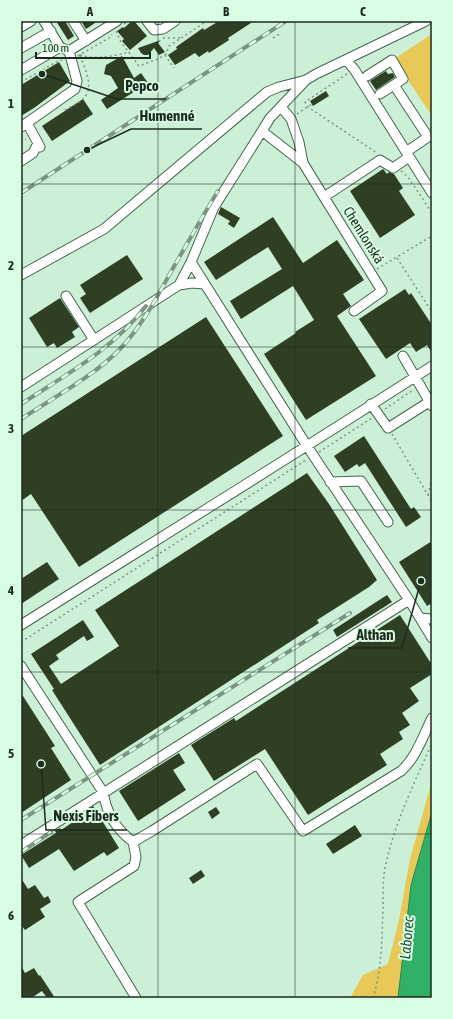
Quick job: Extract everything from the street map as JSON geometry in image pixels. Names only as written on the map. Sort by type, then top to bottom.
[{"type":"street","points":[[21,27],[31,21]]},
{"type":"street","points":[[21,161],[32,153],[39,145],[24,125],[75,89],[76,81],[73,55],[60,46],[44,21]]},
{"type":"street","points":[[73,21],[86,41]]},
{"type":"street","points":[[147,21],[154,30],[163,29],[175,21]]},
{"type":"street","points":[[21,387],[179,284],[191,262],[214,207],[270,118],[306,80],[426,21]]},
{"type":"street","points":[[73,55],[86,41],[110,23]]},
{"type":"street","points":[[21,48],[51,31]]},
{"type":"street","points":[[21,70],[60,46]]},
{"type":"street","points":[[346,60],[354,69],[432,193]]},
{"type":"street","points":[[367,76],[392,60],[403,79],[380,94]]},
{"type":"street","points":[[21,275],[104,229],[267,92],[279,87],[306,80]]},
{"type":"street","points":[[324,197],[380,160],[393,168],[408,155],[430,140],[394,85]]},
{"type":"street","points":[[281,107],[291,119],[299,142],[303,163]]},
{"type":"street","points":[[262,131],[303,163]]},
{"type":"street","name":"Chemlonská","points":[[303,163],[382,291],[354,311]]},
{"type":"street","points":[[191,262],[313,456],[409,600],[432,638]]},
{"type":"street","points":[[179,284],[204,284]]},
{"type":"street","points":[[66,296],[94,340]]},
{"type":"street","points":[[371,404],[388,428],[431,404],[419,386],[403,356]]},
{"type":"street","points":[[21,625],[432,366]]},
{"type":"street","points":[[330,482],[361,481],[388,522]]},
{"type":"street","points":[[21,845],[409,600]]},
{"type":"street","points":[[420,618],[432,619]]},
{"type":"street","points":[[21,666],[103,792],[105,804],[113,821],[121,832],[133,842],[136,857],[134,866],[78,902],[136,998]]},
{"type":"street","points":[[133,842],[258,764],[303,831],[401,771],[408,765],[432,718]]},
{"type":"path","points":[[110,23],[121,42],[139,66],[165,55],[169,46],[207,21]]},
{"type":"path","points":[[273,38],[281,32]]},
{"type":"path","points":[[21,82],[58,61],[109,38]]},
{"type":"path","points":[[73,55],[89,58],[100,58],[130,52]]},
{"type":"path","points":[[165,55],[174,68]]},
{"type":"path","points":[[308,107],[305,102],[350,72]]},
{"type":"path","points":[[291,119],[312,104]]},
{"type":"path","points":[[371,273],[432,236]]},
{"type":"path","points":[[397,258],[432,312]]},
{"type":"path","points":[[21,642],[313,456],[419,386]]},
{"type":"path","points":[[388,428],[432,502]]},
{"type":"path","points":[[428,495],[432,478]]},
{"type":"path","points":[[372,998],[378,979],[382,940],[384,876],[391,846],[406,799],[432,744]]},
{"type":"shaded area","points":[[432,34],[432,116],[394,59]]},
{"type":"shaded area","points":[[432,781],[432,998],[350,998],[363,975],[388,964],[399,920],[410,859]]},
{"type":"water","name":"Laborec","points":[[432,812],[432,998],[398,998],[411,885]]},
{"type":"building","points":[[56,21],[65,21],[74,36],[68,40]]},
{"type":"building","points":[[81,21],[98,21],[86,29]]},
{"type":"building","points":[[134,21],[147,36],[130,50],[122,41],[124,39],[117,31],[123,27],[124,28]]},
{"type":"building","points":[[219,21],[254,21],[228,38],[229,40],[209,53],[208,51],[199,57],[195,53],[175,65],[168,55],[177,49],[176,47],[203,28],[204,30]]},
{"type":"building","points":[[161,40],[158,43],[165,52],[159,55],[154,48],[148,55],[144,55],[138,48]]},
{"type":"building","points":[[122,56],[134,78],[141,73],[148,83],[107,109],[101,100],[118,88],[111,76],[104,74],[106,65]]},
{"type":"building","points":[[59,62],[70,81],[21,116],[21,85]]},
{"type":"building","points":[[386,71],[388,74],[393,73],[395,77],[376,90],[370,81]]},
{"type":"building","points":[[326,91],[329,96],[313,106],[310,101]]},
{"type":"building","points":[[83,99],[93,114],[52,141],[42,126]]},
{"type":"building","points":[[383,169],[387,174],[389,172],[394,174],[403,188],[399,191],[415,215],[380,238],[350,191]]},
{"type":"building","points":[[221,207],[240,218],[234,228],[228,224],[230,221],[218,214]]},
{"type":"building","points":[[273,217],[303,263],[337,240],[364,280],[343,294],[351,306],[337,316],[376,376],[306,420],[264,354],[314,320],[293,286],[241,319],[230,301],[282,269],[268,247],[216,280],[204,262]]},
{"type":"building","points":[[127,255],[143,279],[90,313],[80,298],[86,294],[80,285]]},
{"type":"building","points":[[405,289],[409,295],[411,293],[432,325],[432,353],[427,345],[416,352],[410,343],[386,359],[359,319]]},
{"type":"building","points":[[60,298],[79,327],[72,332],[75,337],[57,348],[54,343],[47,347],[29,318]]},
{"type":"building","points":[[206,317],[283,436],[79,567],[31,494],[21,501],[21,436]]},
{"type":"building","points":[[364,436],[411,509],[414,507],[421,517],[406,527],[365,463],[359,467],[357,464],[345,472],[334,456]]},
{"type":"building","points":[[307,473],[329,504],[377,580],[369,587],[317,620],[319,623],[100,765],[31,654],[83,620],[94,637],[87,641],[84,636],[56,655],[59,659],[49,666],[61,684],[119,646],[95,610]]},
{"type":"building","points":[[432,541],[432,603],[427,606],[399,562]]},
{"type":"building","points":[[47,562],[59,579],[21,604],[21,579]]},
{"type":"building","points":[[387,595],[392,602],[337,637],[333,630]]},
{"type":"building","points":[[400,615],[432,665],[432,674],[410,688],[419,701],[402,713],[410,725],[399,732],[403,739],[380,754],[387,765],[308,815],[265,749],[214,781],[191,745],[234,718],[236,721]]},
{"type":"building","points":[[21,693],[55,746],[51,748],[71,780],[21,813]]},
{"type":"building","points":[[179,753],[185,763],[173,770],[186,790],[138,821],[119,791]]},
{"type":"building","points":[[93,806],[119,848],[107,856],[104,852],[74,871],[59,849],[29,868],[21,855],[56,833],[55,831],[60,828],[61,830],[76,820],[75,818]]},
{"type":"building","points":[[216,807],[220,813],[212,819],[208,812]]},
{"type":"building","points":[[355,825],[362,836],[333,854],[326,844]]},
{"type":"building","points":[[201,870],[205,876],[193,884],[189,878]]},
{"type":"building","points":[[21,878],[28,889],[35,885],[44,898],[48,896],[51,902],[40,909],[45,917],[25,930],[21,925]]},
{"type":"building","points":[[21,966],[25,973],[34,968],[55,998],[47,998],[42,991],[31,998],[21,998]]},
{"type":"railway","points":[[21,193],[286,21]]},
{"type":"railway","points":[[21,419],[73,386],[98,368],[110,359],[128,340],[149,311],[218,191]]},
{"type":"railway","points":[[21,404],[104,348],[119,336],[146,306]]},
{"type":"railway","points":[[21,820],[350,613]]},
{"type":"railway","points":[[21,852],[51,832]]},
{"type":"place","name":"Pepco","points":[[42,74]]},
{"type":"place","name":"Humenné","points":[[87,150]]},
{"type":"place","name":"Althan","points":[[421,581]]},
{"type":"place","name":"Nexis Fibers","points":[[41,764]]}]
